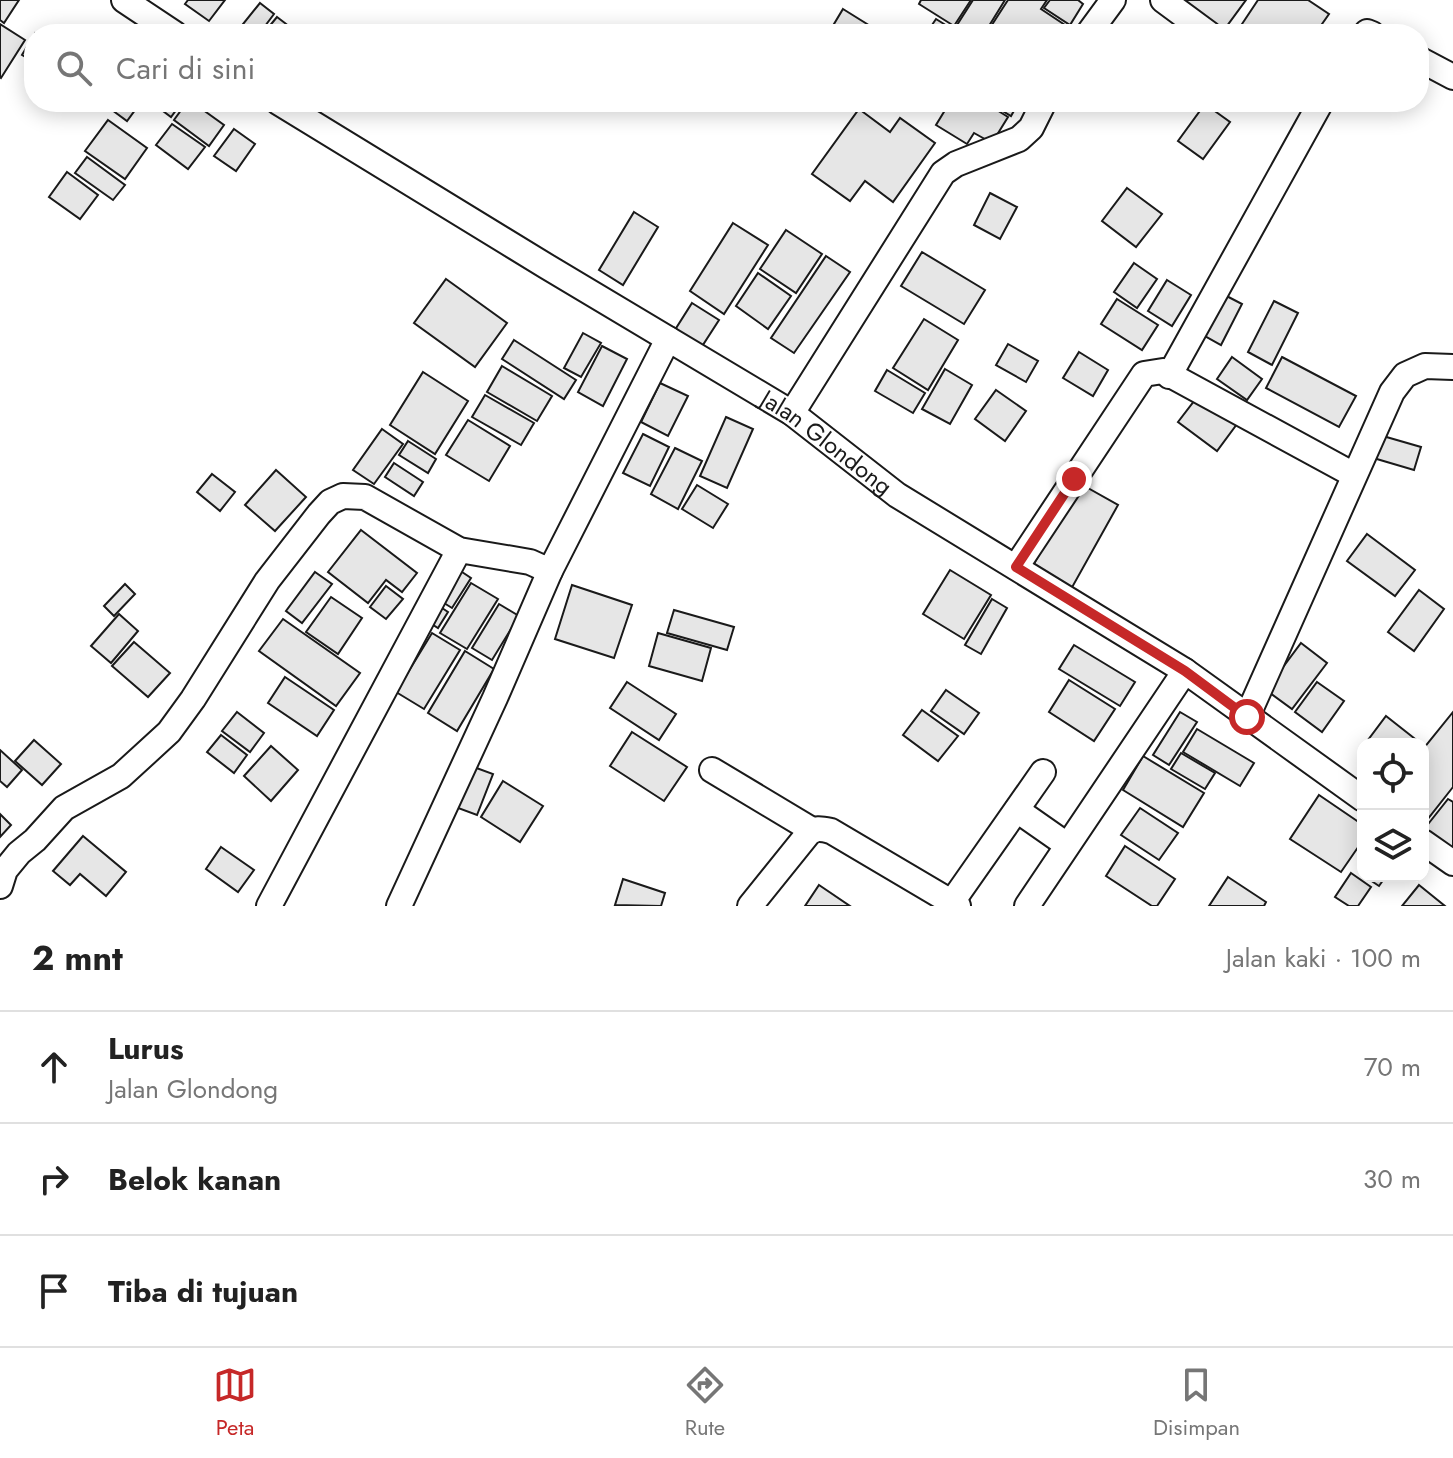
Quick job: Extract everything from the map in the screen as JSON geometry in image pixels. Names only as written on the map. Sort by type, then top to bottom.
[{"type":"street","points":[[1095,24],[1113,0]]},
{"type":"street","points":[[1163,0],[1195,24]]},
{"type":"street","points":[[132,2],[162,24]]},
{"type":"street","points":[[1429,64],[1453,77]]},
{"type":"street","name":"Jalan Glondong","points":[[294,112],[792,413],[897,495],[1185,671],[1357,795]]},
{"type":"street","points":[[792,413],[943,173],[956,164],[1019,139],[1031,128],[1039,112]]},
{"type":"street","points":[[1169,376],[1315,112]]},
{"type":"street","points":[[399,906],[550,571],[668,339]]},
{"type":"street","points":[[1247,717],[1392,392],[1405,375],[1425,366],[1453,367]]},
{"type":"street","points":[[1016,567],[1144,374],[1163,371],[1354,475]]},
{"type":"street","points":[[0,886],[5,870],[64,808],[121,776],[169,732],[267,581],[330,502],[343,496],[365,497],[459,550],[530,562],[550,571]]},
{"type":"street","points":[[269,906],[459,550]]},
{"type":"street","points":[[1027,906],[1185,671]]},
{"type":"street","points":[[712,770],[812,830]]},
{"type":"street","points":[[750,906],[812,830],[819,828],[831,831],[955,904],[1043,772]]},
{"type":"street","points":[[1017,810],[1067,845]]},
{"type":"street","points":[[1429,846],[1453,863]]},
{"type":"building","points":[[0,0],[19,0],[4,23],[0,20]]},
{"type":"building","points":[[188,0],[225,0],[209,21],[185,4]]},
{"type":"building","points":[[921,0],[971,0],[955,24],[919,4]]},
{"type":"building","points":[[973,0],[1005,0],[990,24],[958,24]]},
{"type":"building","points":[[1008,0],[1047,0],[1041,9],[1064,24],[992,24]]},
{"type":"building","points":[[1050,0],[1078,0],[1083,4],[1071,24],[1044,8]]},
{"type":"building","points":[[1175,0],[1246,0],[1228,24],[1207,24]]},
{"type":"building","points":[[1258,0],[1308,0],[1329,14],[1322,24],[1242,24]]},
{"type":"building","points":[[260,3],[274,14],[266,24],[243,24]]},
{"type":"building","points":[[843,9],[867,24],[834,24]]},
{"type":"building","points":[[277,17],[286,24],[271,24]]},
{"type":"building","points":[[0,24],[24,42],[0,77]]},
{"type":"building","points":[[115,112],[134,112],[127,121]]},
{"type":"building","points":[[180,112],[206,112],[224,125],[209,146],[174,120]]},
{"type":"building","points":[[857,112],[863,112],[890,132],[900,118],[935,143],[893,202],[865,181],[850,201],[812,174]]},
{"type":"building","points":[[944,112],[1000,112],[1008,117],[992,143],[974,133],[967,144],[936,125]]},
{"type":"building","points":[[1199,112],[1216,112],[1230,122],[1203,159],[1178,141]]},
{"type":"building","points":[[108,120],[147,148],[125,179],[85,151]]},
{"type":"building","points":[[172,124],[205,147],[188,169],[156,145]]},
{"type":"building","points":[[234,129],[255,144],[236,171],[214,156]]},
{"type":"building","points":[[87,157],[125,185],[113,200],[75,173]]},
{"type":"building","points":[[67,172],[98,195],[80,219],[49,197]]},
{"type":"building","points":[[1127,188],[1162,214],[1136,247],[1102,221]]},
{"type":"building","points":[[990,193],[1017,207],[1000,239],[974,225]]},
{"type":"building","points":[[634,212],[658,227],[623,285],[599,270]]},
{"type":"building","points":[[733,223],[768,245],[724,314],[690,291]]},
{"type":"building","points":[[786,230],[822,254],[796,293],[760,269]]},
{"type":"building","points":[[922,252],[985,290],[964,324],[901,286]]},
{"type":"building","points":[[826,256],[850,272],[794,353],[771,338]]},
{"type":"building","points":[[1134,263],[1157,279],[1137,308],[1114,292]]},
{"type":"building","points":[[758,273],[791,296],[768,329],[736,306]]},
{"type":"building","points":[[446,279],[507,323],[475,367],[414,323]]},
{"type":"building","points":[[1167,280],[1191,295],[1172,326],[1148,311]]},
{"type":"building","points":[[1217,291],[1242,304],[1221,345],[1196,331]]},
{"type":"building","points":[[1117,299],[1158,325],[1142,350],[1101,324]]},
{"type":"building","points":[[1274,301],[1298,313],[1272,365],[1248,352]]},
{"type":"building","points":[[692,303],[719,320],[699,351],[673,333]]},
{"type":"building","points":[[924,319],[958,340],[928,390],[893,368]]},
{"type":"building","points":[[583,333],[601,343],[581,377],[564,368]]},
{"type":"building","points":[[514,340],[576,380],[564,399],[502,359]]},
{"type":"building","points":[[1008,344],[1038,361],[1026,382],[996,365]]},
{"type":"building","points":[[602,346],[627,359],[603,406],[578,392]]},
{"type":"building","points":[[1079,352],[1108,370],[1093,396],[1063,378]]},
{"type":"building","points":[[1232,357],[1262,379],[1247,400],[1217,379]]},
{"type":"building","points":[[1282,357],[1356,396],[1339,427],[1266,388]]},
{"type":"building","points":[[502,366],[552,396],[537,421],[487,392]]},
{"type":"building","points":[[945,369],[972,385],[950,424],[922,409]]},
{"type":"building","points":[[887,370],[925,393],[913,413],[875,391]]},
{"type":"building","points":[[423,372],[468,401],[435,454],[390,425]]},
{"type":"building","points":[[660,383],[688,396],[668,436],[641,422]]},
{"type":"building","points":[[996,390],[1026,411],[1005,441],[975,419]]},
{"type":"building","points":[[485,395],[534,423],[521,445],[472,417]]},
{"type":"building","points":[[1198,396],[1237,424],[1217,451],[1178,422]]},
{"type":"building","points":[[726,417],[753,429],[727,488],[700,476]]},
{"type":"building","points":[[468,420],[510,446],[489,481],[446,455]]},
{"type":"building","points":[[382,429],[403,444],[374,484],[353,470]]},
{"type":"building","points":[[643,434],[669,447],[650,486],[623,473]]},
{"type":"building","points":[[1376,434],[1421,447],[1414,470],[1370,457]]},
{"type":"building","points":[[408,441],[436,459],[428,473],[399,455]]},
{"type":"building","points":[[675,448],[702,461],[678,509],[651,494]]},
{"type":"building","points":[[394,463],[423,482],[414,496],[385,477]]},
{"type":"building","points":[[276,470],[306,497],[275,531],[245,505]]},
{"type":"building","points":[[212,474],[235,492],[220,511],[197,492]]},
{"type":"building","points":[[1079,483],[1118,505],[1070,591],[1031,569]]},
{"type":"building","points":[[697,485],[728,504],[713,528],[682,509]]},
{"type":"building","points":[[361,530],[417,573],[402,592],[386,580],[368,603],[328,572]]},
{"type":"building","points":[[1367,534],[1415,570],[1395,596],[1347,561]]},
{"type":"building","points":[[456,568],[471,578],[452,608],[436,598]]},
{"type":"building","points":[[950,570],[991,595],[964,639],[923,614]]},
{"type":"building","points":[[315,572],[332,584],[302,623],[286,611]]},
{"type":"building","points":[[471,583],[498,599],[467,649],[440,633]]},
{"type":"building","points":[[125,584],[135,594],[114,616],[104,606]]},
{"type":"building","points":[[572,585],[632,605],[614,658],[555,639]]},
{"type":"building","points":[[386,586],[403,599],[386,619],[370,607]]},
{"type":"building","points":[[1419,590],[1444,609],[1414,651],[1388,632]]},
{"type":"building","points":[[331,597],[362,618],[338,654],[306,632]]},
{"type":"building","points":[[992,599],[1007,608],[981,654],[965,645]]},
{"type":"building","points":[[436,604],[448,612],[438,628],[427,621]]},
{"type":"building","points":[[499,604],[519,616],[492,660],[472,648]]},
{"type":"building","points":[[674,610],[734,627],[727,650],[667,633]]},
{"type":"building","points":[[119,614],[138,631],[111,663],[91,646]]},
{"type":"building","points":[[283,619],[360,673],[336,706],[259,651]]},
{"type":"building","points":[[432,633],[460,650],[424,709],[396,692]]},
{"type":"building","points":[[658,633],[711,648],[702,681],[649,666]]},
{"type":"building","points":[[134,642],[170,673],[148,697],[112,666]]},
{"type":"building","points":[[1301,643],[1327,663],[1292,709],[1266,690]]},
{"type":"building","points":[[1074,645],[1135,682],[1120,706],[1059,669]]},
{"type":"building","points":[[465,651],[494,669],[457,731],[428,713]]},
{"type":"building","points":[[285,677],[334,710],[317,736],[268,703]]},
{"type":"building","points":[[1069,680],[1115,709],[1094,741],[1049,712]]},
{"type":"building","points":[[627,682],[676,714],[659,740],[610,708]]},
{"type":"building","points":[[1317,682],[1344,701],[1322,732],[1295,712]]},
{"type":"building","points":[[946,690],[979,713],[964,734],[931,711]]},
{"type":"building","points":[[922,710],[958,736],[938,761],[903,735]]},
{"type":"building","points":[[237,712],[264,733],[250,752],[222,731]]},
{"type":"building","points":[[1180,712],[1197,722],[1169,765],[1153,755]]},
{"type":"building","points":[[1453,712],[1453,787],[1429,817],[1429,810],[1429,742]]},
{"type":"building","points":[[1386,716],[1414,738],[1370,738]]},
{"type":"building","points":[[1197,729],[1254,763],[1240,786],[1183,752]]},
{"type":"building","points":[[632,732],[687,767],[664,801],[610,766]]},
{"type":"building","points":[[221,735],[247,755],[234,773],[207,752]]},
{"type":"building","points":[[34,740],[61,764],[42,785],[15,761]]},
{"type":"building","points":[[271,746],[298,770],[271,801],[244,776]]},
{"type":"building","points":[[0,750],[22,770],[7,787],[0,781]]},
{"type":"building","points":[[1181,753],[1215,773],[1205,789],[1171,769]]},
{"type":"building","points":[[1143,756],[1204,793],[1183,827],[1123,790]]},
{"type":"building","points":[[471,766],[493,774],[477,815],[450,805]]},
{"type":"building","points":[[503,781],[543,806],[520,842],[481,817]]},
{"type":"building","points":[[1319,795],[1357,821],[1357,849],[1341,872],[1290,839]]},
{"type":"building","points":[[1448,799],[1453,802],[1453,850],[1429,831],[1429,823]]},
{"type":"building","points":[[1140,808],[1178,833],[1159,860],[1121,835]]},
{"type":"building","points":[[0,814],[11,825],[0,837]]},
{"type":"building","points":[[83,836],[126,872],[106,896],[80,874],[70,885],[53,871]]},
{"type":"building","points":[[1125,846],[1175,879],[1157,906],[1152,906],[1106,876]]},
{"type":"building","points":[[221,847],[254,870],[238,892],[206,869]]},
{"type":"building","points":[[1351,873],[1357,877],[1357,882],[1371,887],[1358,906],[1349,906],[1335,897]]},
{"type":"building","points":[[1228,877],[1266,902],[1264,906],[1209,906]]},
{"type":"building","points":[[623,879],[665,893],[661,906],[615,905]]},
{"type":"building","points":[[819,885],[850,906],[805,906]]},
{"type":"building","points":[[1419,885],[1445,906],[1402,906]]},
{"type":"route","points":[[1074,479],[1016,567],[1185,671],[1247,717]]}]
